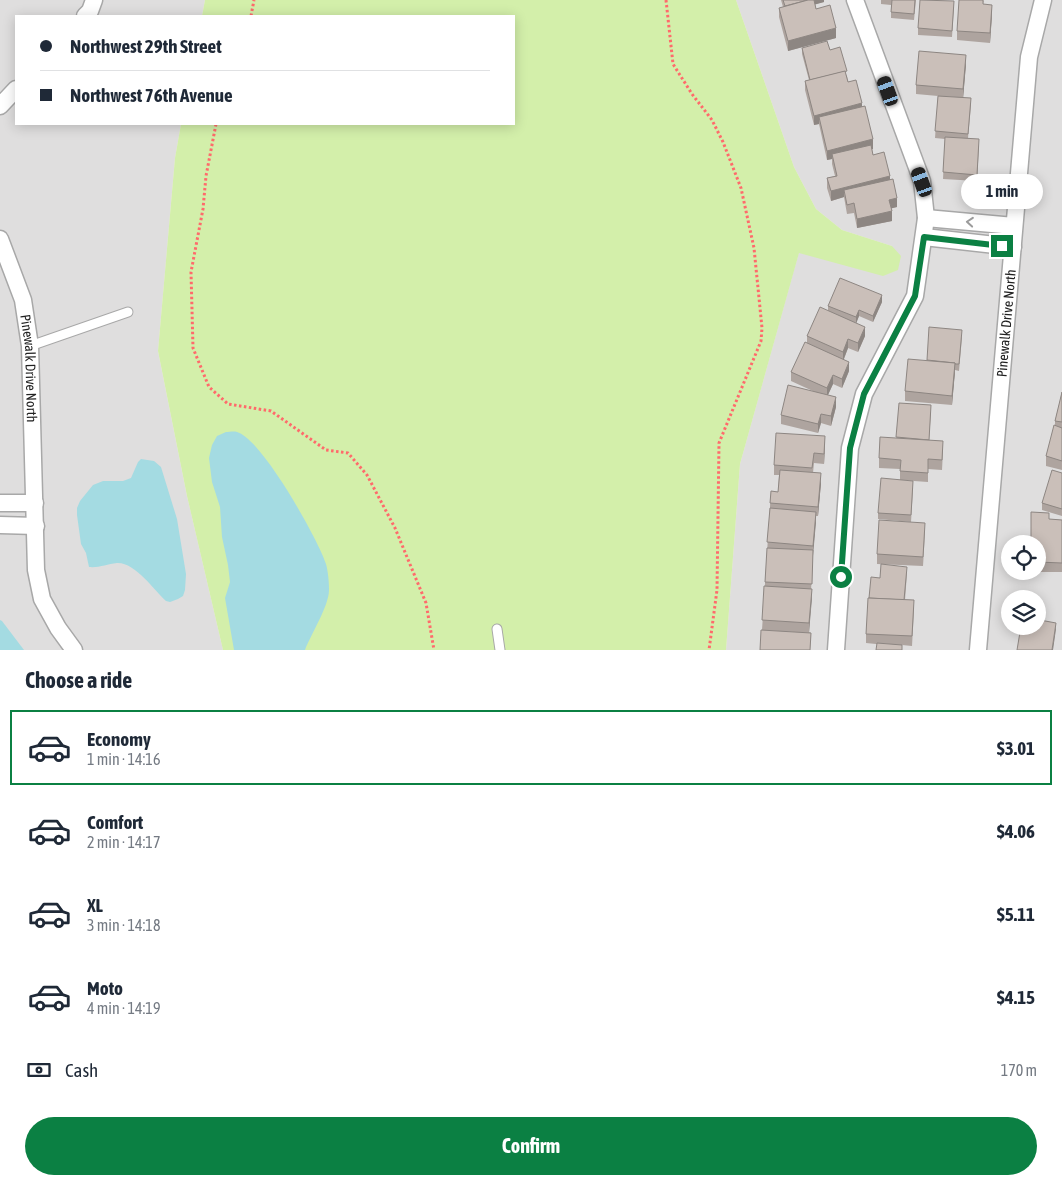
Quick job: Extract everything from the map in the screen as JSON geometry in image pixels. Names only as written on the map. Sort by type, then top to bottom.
[{"type":"street","points":[[86,15],[90,11],[94,0]]},
{"type":"street","points":[[836,650],[850,448],[864,394],[915,296],[926,218],[922,182],[855,0]]},
{"type":"street","name":"Pinewalk Drive North","points":[[978,650],[1029,57],[1043,0]]},
{"type":"street","points":[[0,106],[15,90]]},
{"type":"street","points":[[926,218],[1014,226]]},
{"type":"street","points":[[924,237],[1013,247]]},
{"type":"street","name":"Pinewalk Drive North","points":[[0,238],[23,300],[30,346],[36,570],[42,599],[58,628],[74,650]]},
{"type":"street","points":[[0,503],[35,503]]},
{"type":"street","points":[[0,526],[36,526]]},
{"type":"lane","points":[[30,346],[128,312]]},
{"type":"lane","points":[[497,629],[500,650]]},
{"type":"path","points":[[251,15],[254,0]]},
{"type":"path","points":[[666,0],[673,64],[692,94],[712,120],[741,188],[754,248],[762,328],[761,341],[719,443],[717,590],[708,650]]},
{"type":"path","points":[[216,125],[191,272],[193,348],[209,387],[228,404],[271,411],[326,450],[348,453],[367,475],[395,528],[426,603],[434,650]]},
{"type":"shaded area","points":[[0,0],[205,0],[202,15],[15,15],[15,125],[181,125],[175,158],[158,351],[187,496],[223,650],[0,650]]},
{"type":"shaded area","points":[[736,0],[1062,0],[1062,650],[726,650],[740,464],[799,252],[836,262],[892,246],[842,230],[816,209],[794,167]]},
{"type":"green space","points":[[205,0],[736,0],[794,167],[816,209],[842,230],[892,246],[901,256],[898,270],[883,276],[799,253],[740,464],[726,650],[223,650],[187,496],[158,351],[175,158],[181,125],[515,125],[515,15],[202,15]]},
{"type":"water","points":[[226,432],[237,432],[247,438],[274,470],[301,513],[326,564],[329,580],[328,597],[305,650],[234,650],[225,598],[230,582],[228,565],[222,537],[220,507],[212,482],[209,458],[212,445],[217,436]]},
{"type":"water","points":[[141,459],[154,461],[161,467],[177,519],[186,574],[185,590],[183,596],[170,602],[166,601],[131,567],[117,563],[89,567],[86,553],[81,544],[77,515],[80,501],[93,485],[103,481],[123,481],[131,478]]},
{"type":"water","points":[[0,620],[2,621],[24,650],[0,650]]},
{"type":"building","points":[[783,0],[808,0],[785,6]]},
{"type":"building","points":[[814,0],[816,9],[830,5],[836,28],[788,41],[779,8]]},
{"type":"building","points":[[892,0],[915,0],[914,14],[891,12]]},
{"type":"building","points":[[920,0],[954,1],[952,31],[918,28]]},
{"type":"building","points":[[959,0],[983,0],[983,4],[992,5],[990,33],[957,31]]},
{"type":"building","points":[[827,41],[830,50],[840,47],[847,71],[810,80],[802,48]]},
{"type":"building","points":[[919,51],[966,55],[963,89],[916,85]]},
{"type":"building","points":[[845,71],[848,82],[856,80],[862,103],[814,116],[805,81]]},
{"type":"building","points":[[938,96],[971,98],[968,134],[935,131]]},
{"type":"building","points":[[865,106],[873,139],[827,151],[819,117]]},
{"type":"building","points":[[945,137],[979,139],[977,175],[943,172]]},
{"type":"building","points":[[871,145],[873,155],[884,152],[890,176],[831,191],[827,178],[837,176],[832,154]]},
{"type":"building","points":[[893,179],[897,198],[889,200],[892,211],[857,219],[854,203],[847,205],[844,190]]},
{"type":"building","points":[[840,278],[882,295],[873,316],[859,310],[856,317],[828,306]]},
{"type":"building","points":[[820,307],[865,327],[858,343],[848,339],[843,352],[807,336]]},
{"type":"building","points":[[929,327],[962,330],[959,364],[927,360]]},
{"type":"building","points":[[805,342],[849,362],[842,379],[833,375],[827,388],[791,372]]},
{"type":"building","points":[[908,359],[955,363],[952,396],[905,391]]},
{"type":"building","points":[[788,385],[836,397],[831,416],[821,414],[818,424],[781,415]]},
{"type":"building","points":[[1062,392],[1062,422],[1055,421]]},
{"type":"building","points":[[899,403],[931,405],[929,440],[896,437]]},
{"type":"building","points":[[1054,425],[1062,428],[1062,461],[1046,456]]},
{"type":"building","points":[[776,433],[825,436],[824,454],[814,453],[812,468],[774,465]]},
{"type":"building","points":[[880,437],[943,441],[942,460],[928,459],[928,473],[900,471],[901,460],[879,458]]},
{"type":"building","points":[[780,470],[821,473],[818,507],[770,503],[771,491],[778,492]]},
{"type":"building","points":[[1052,470],[1062,473],[1062,509],[1042,503]]},
{"type":"building","points":[[881,478],[913,481],[911,515],[878,513]]},
{"type":"building","points":[[770,508],[816,512],[813,546],[767,542]]},
{"type":"building","points":[[1031,512],[1049,513],[1049,519],[1062,520],[1062,563],[1046,562],[1046,535],[1031,535]]},
{"type":"building","points":[[879,520],[925,523],[923,557],[877,554]]},
{"type":"building","points":[[767,548],[813,550],[812,584],[765,582]]},
{"type":"building","points":[[881,564],[907,567],[904,600],[869,598],[871,577],[880,578]]},
{"type":"building","points":[[764,586],[812,589],[809,623],[762,620]]},
{"type":"building","points":[[868,598],[914,600],[912,636],[866,634]]},
{"type":"building","points":[[1046,621],[1056,623],[1052,650],[1017,650],[1020,635],[1046,635]]},
{"type":"building","points":[[761,630],[811,633],[810,650],[760,650]]},
{"type":"building","points":[[877,643],[902,645],[902,650],[876,650]]},
{"type":"route","points":[[841,577],[850,448],[864,394],[915,296],[924,237],[1002,246]]}]
